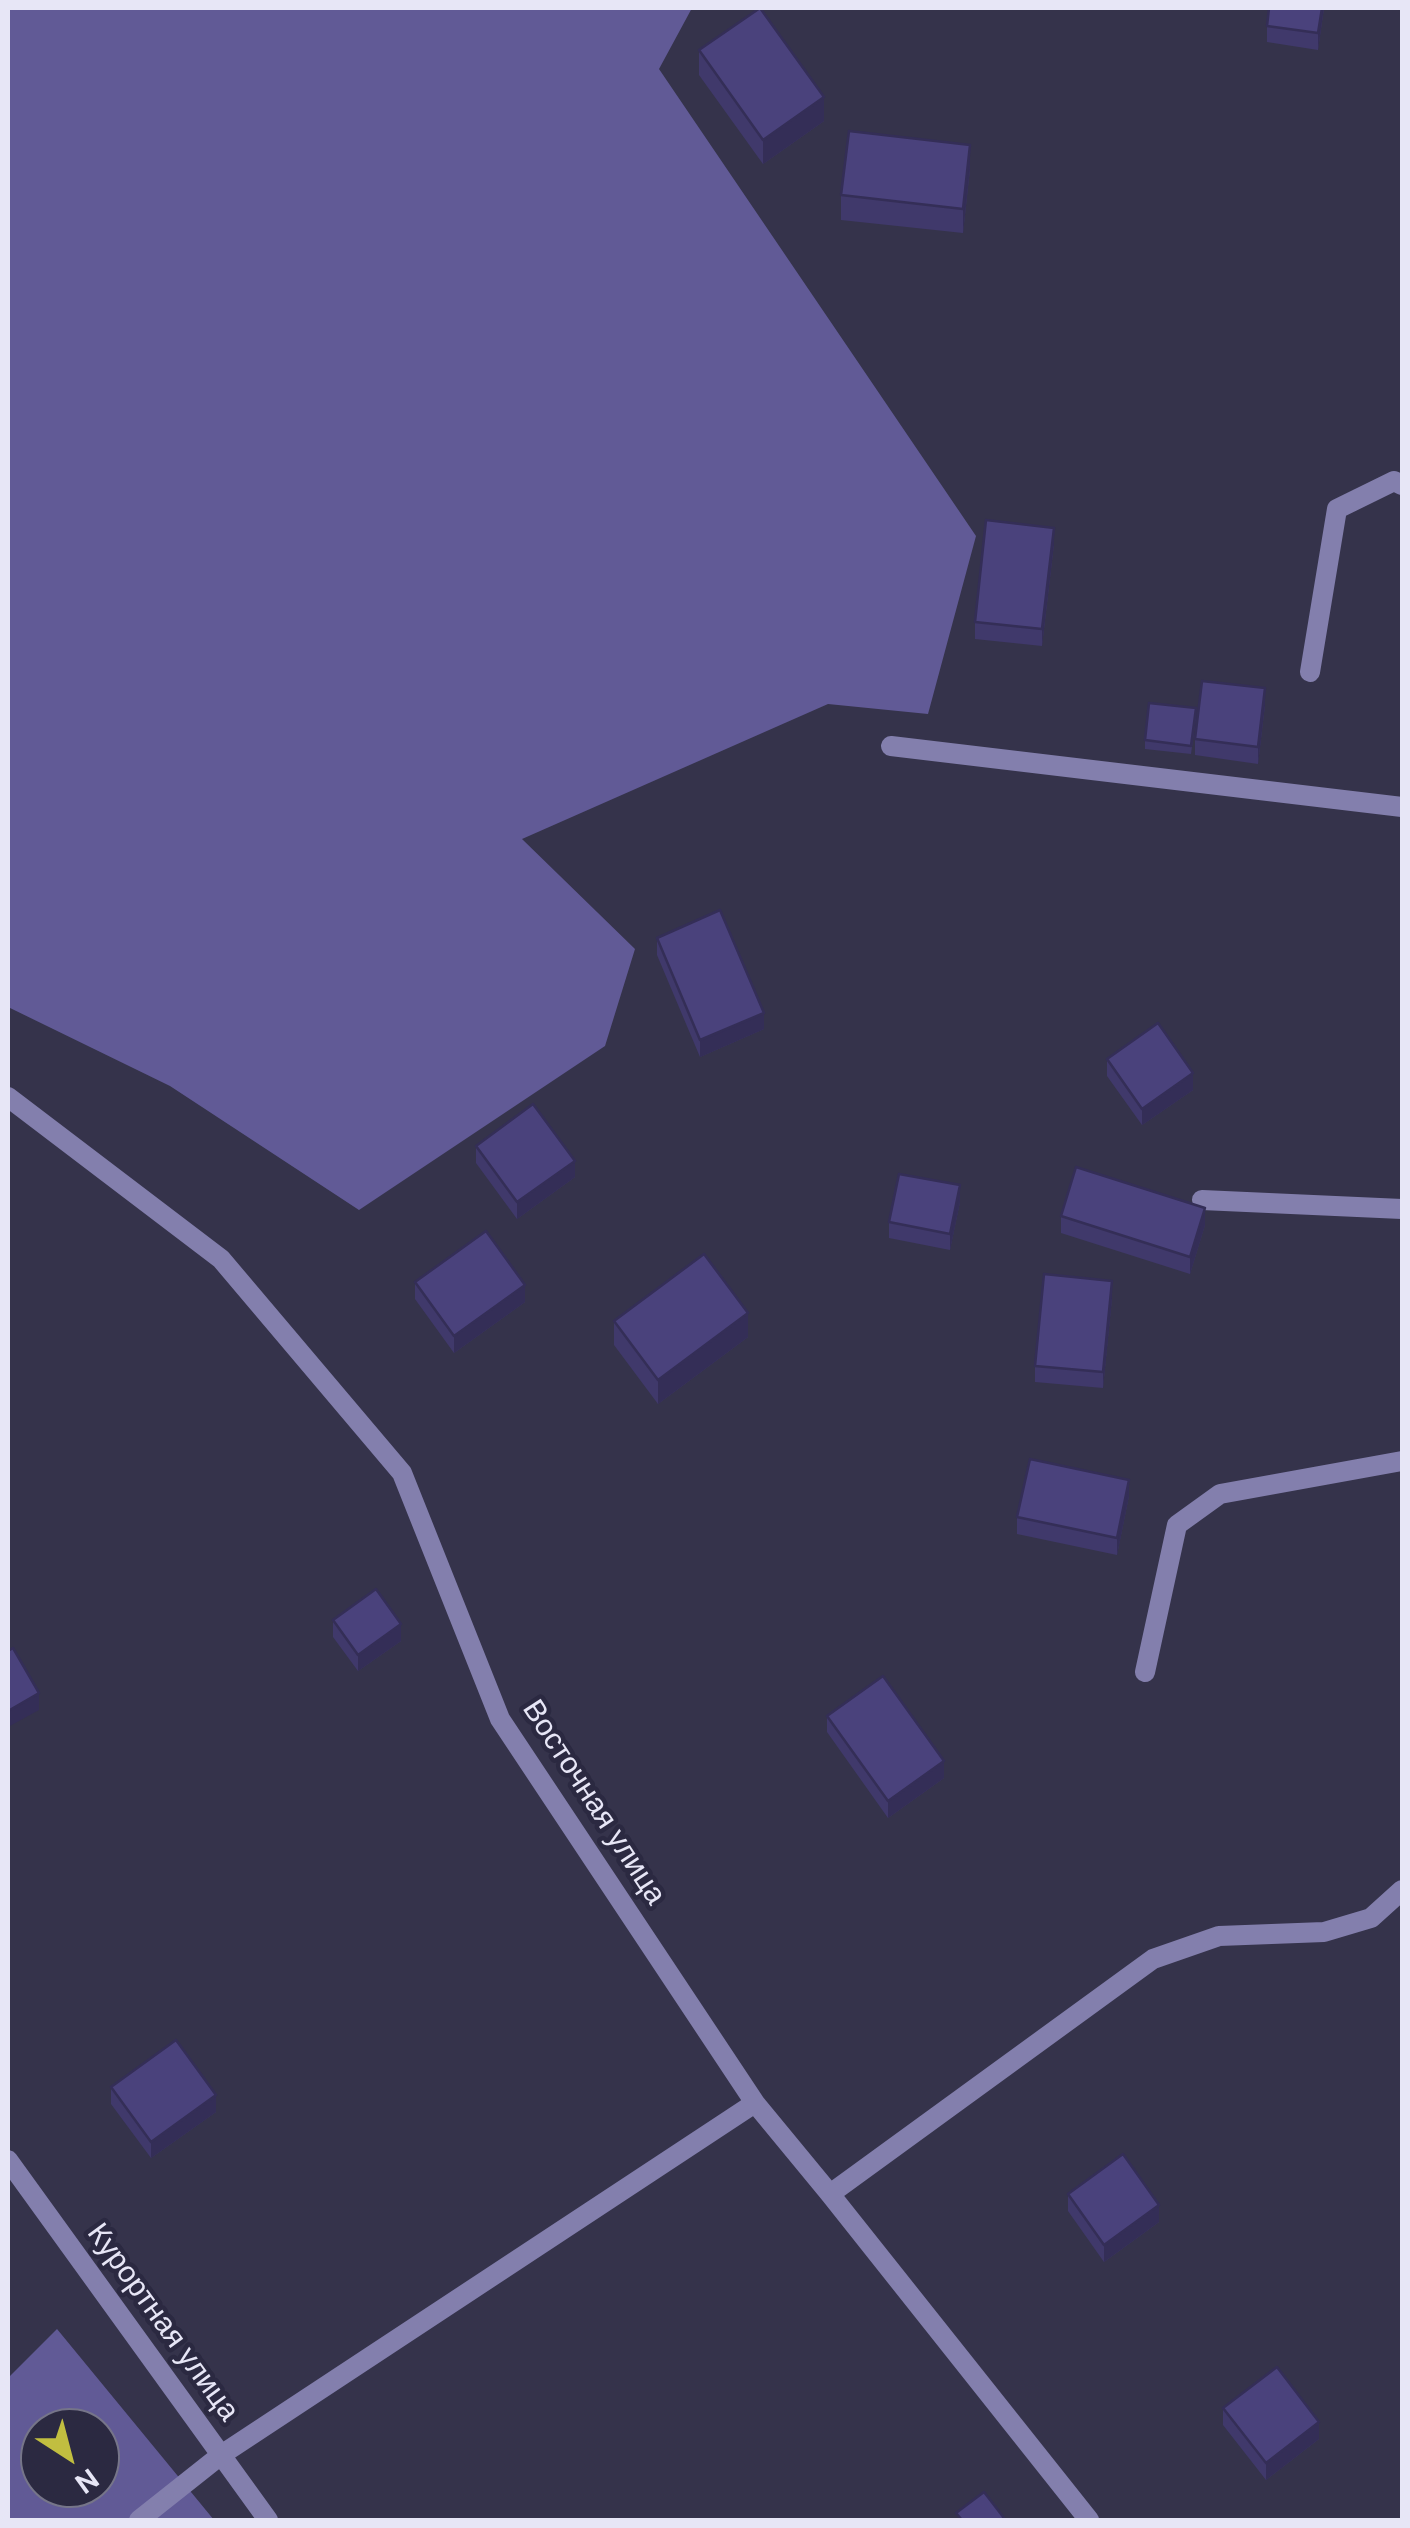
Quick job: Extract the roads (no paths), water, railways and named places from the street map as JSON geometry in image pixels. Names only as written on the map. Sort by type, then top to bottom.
[{"type":"street","points":[[1310,672],[1337,509],[1394,481],[1402,485]]},
{"type":"street","points":[[891,746],[1402,807]]},
{"type":"street","name":"Восточная улица","points":[[8,1097],[222,1259],[402,1473],[500,1719],[755,2104],[1089,2520]]},
{"type":"street","points":[[1202,1200],[1402,1209]]},
{"type":"street","points":[[1146,1672],[1177,1525],[1220,1494],[1402,1461]]},
{"type":"street","points":[[830,2194],[1153,1959],[1219,1936],[1324,1932],[1370,1918],[1402,1890]]},
{"type":"street","points":[[139,2520],[221,2455],[755,2104]]},
{"type":"street","name":"Курортная улица","points":[[8,2160],[268,2520]]}]
